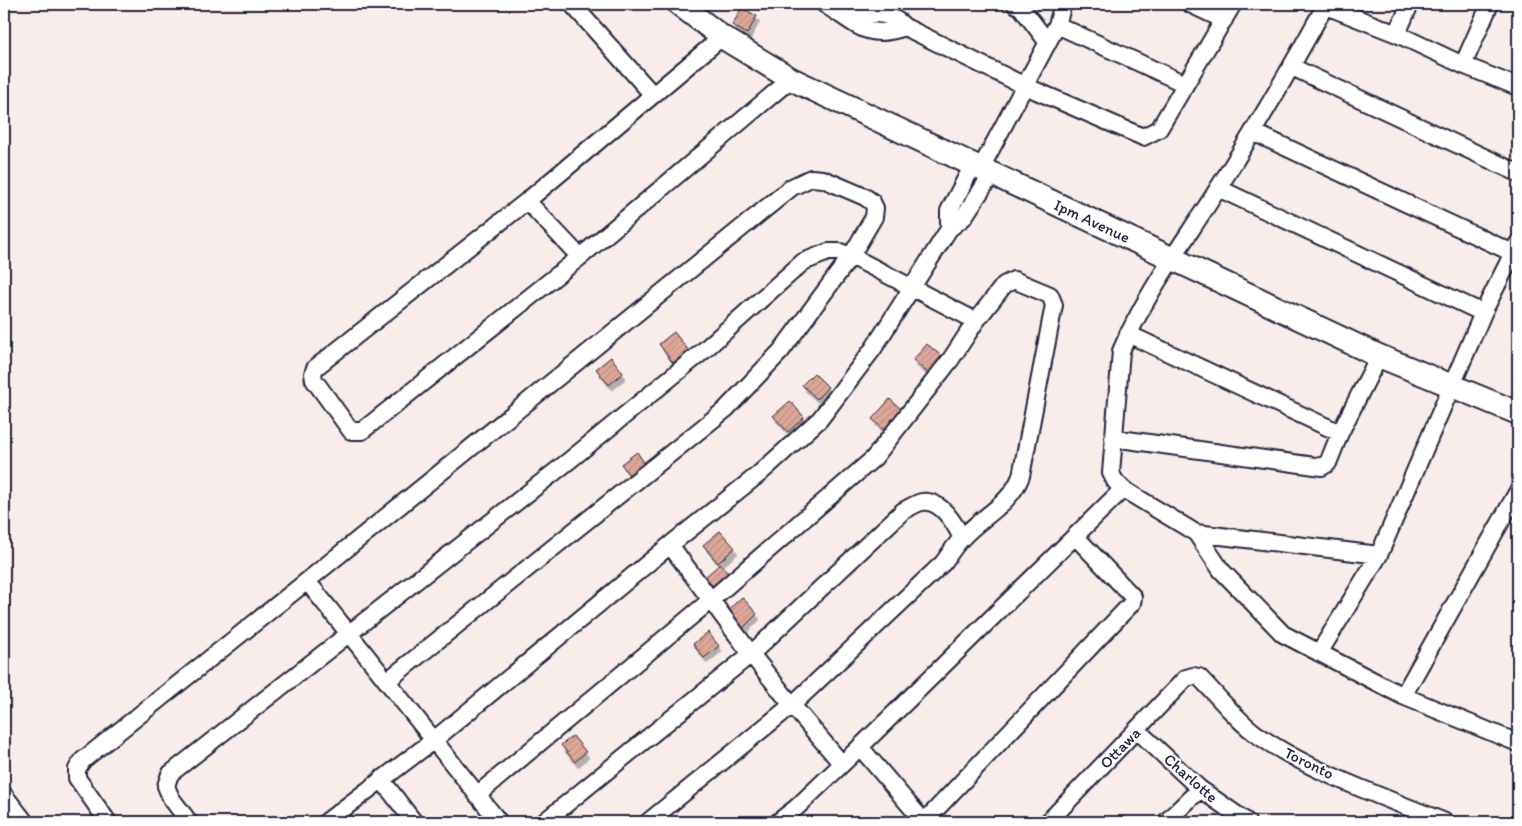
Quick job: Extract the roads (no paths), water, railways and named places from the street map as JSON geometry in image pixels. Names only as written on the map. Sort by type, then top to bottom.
[{"type":"street","points":[[572,4],[653,95]]},
{"type":"street","name":"Ipm Avenue","points":[[679,4],[722,37],[791,80],[1380,356],[1518,413]]},
{"type":"street","points":[[824,4],[869,32],[881,34],[906,28],[1025,86],[1144,137],[1159,129],[1233,4]]},
{"type":"street","points":[[1015,4],[1021,7],[1048,43]]},
{"type":"street","points":[[326,822],[434,740],[759,474],[820,419],[873,348],[949,229],[949,211],[982,169],[1057,26],[1063,4]]},
{"type":"street","points":[[1190,4],[1224,20]]},
{"type":"street","points":[[1397,34],[1410,4]]},
{"type":"street","points":[[1463,65],[1490,4]]},
{"type":"street","points":[[1379,554],[1196,533],[1123,489],[1114,481],[1111,472],[1121,351],[1128,334],[1172,258],[1218,188],[1292,67],[1323,5],[1397,34],[1463,65],[1518,87]]},
{"type":"street","points":[[1057,26],[1186,84]]},
{"type":"street","points":[[722,37],[527,201],[316,368],[313,374],[314,380],[351,431],[362,431],[580,257],[791,80]]},
{"type":"street","points":[[1292,67],[1518,173]]},
{"type":"street","points":[[1253,132],[1515,248],[1484,313],[1454,386],[1379,554],[1319,654]]},
{"type":"street","points":[[104,821],[77,778],[77,769],[83,760],[307,581],[792,187],[811,178],[823,178],[849,189],[872,202],[875,208],[874,217],[851,256],[782,351],[726,409],[387,681]]},
{"type":"street","points":[[1218,188],[1484,313]]},
{"type":"street","points":[[527,201],[580,257]]},
{"type":"street","points":[[189,822],[171,798],[166,786],[170,774],[600,436],[702,352],[803,262],[828,252],[840,252],[976,321]]},
{"type":"street","points":[[476,795],[712,599],[874,458],[951,359],[976,321],[1004,286],[1014,280],[1050,295],[1054,305],[1021,476],[1016,489],[1008,499],[962,538],[943,563],[792,705],[648,822]]},
{"type":"street","points":[[1128,334],[1340,434]]},
{"type":"street","points":[[1113,438],[1322,466],[1328,463],[1340,434],[1380,356]]},
{"type":"street","points":[[778,822],[860,747],[1123,489]]},
{"type":"street","points":[[1403,696],[1518,491]]},
{"type":"street","points":[[544,822],[751,654],[903,511],[921,502],[934,503],[953,520],[962,538]]},
{"type":"street","points":[[1196,533],[1217,564],[1254,607],[1283,634],[1403,696],[1518,743]]},
{"type":"street","points":[[860,747],[924,822],[1132,604],[1133,597],[1076,536]]},
{"type":"street","points":[[670,545],[712,599],[751,654],[842,764]]},
{"type":"street","points":[[307,581],[499,822]]},
{"type":"street","name":"Ottawa","points":[[1048,822],[1186,678],[1192,676]]},
{"type":"street","name":"Toronto","points":[[1192,676],[1199,677],[1257,735],[1285,752],[1362,788],[1445,822]]},
{"type":"street","name":"Charlotte","points":[[1138,730],[1200,789],[1248,822]]},
{"type":"street","points":[[381,779],[414,822]]},
{"type":"street","points":[[1166,822],[1200,789]]},
{"type":"street","points":[[4,795],[25,822]]}]
